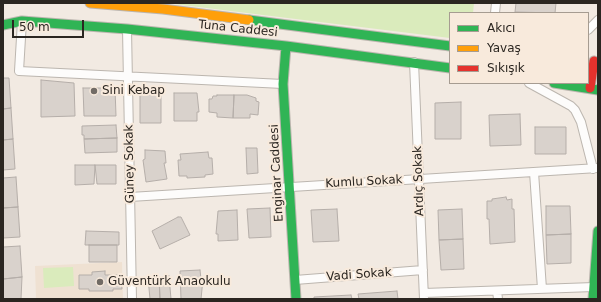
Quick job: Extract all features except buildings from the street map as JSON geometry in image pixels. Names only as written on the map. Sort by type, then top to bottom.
[{"type":"main road","name":"Tuna Caddesi","points":[[90,3],[163,6],[449,46]]},
{"type":"main road","points":[[3,18],[12,23]]},
{"type":"main road","name":"Tuna Caddesi","points":[[3,25],[22,21],[127,29],[286,46],[449,68]]},
{"type":"main road","name":"Enginar Caddesi","points":[[286,46],[284,84],[296,299]]},
{"type":"main road","points":[[561,84],[594,89],[593,60]]},
{"type":"main road","points":[[593,299],[598,231]]},
{"type":"street","points":[[589,29],[598,20]]},
{"type":"street","points":[[22,21],[19,71],[284,84]]},
{"type":"street","name":"Güney Sokak","points":[[127,29],[132,299]]},
{"type":"street","name":"Ardıç Sokak","points":[[414,62],[424,296]]},
{"type":"street","points":[[531,84],[575,110],[581,122],[595,168]]},
{"type":"street","name":"Kumlu Sokak","points":[[130,197],[595,168]]},
{"type":"street","points":[[534,172],[542,289]]},
{"type":"street","name":"Vadi Sokak","points":[[295,280],[423,270]]},
{"type":"street","points":[[424,296],[498,295],[542,289],[594,287]]},
{"type":"shaded area","points":[[122,262],[123,299],[36,299],[35,266]]},
{"type":"green space","points":[[166,3],[474,3],[473,12],[449,12],[449,38]]},
{"type":"green space","points":[[73,267],[74,286],[44,288],[43,268]]},
{"type":"traffic: fast","points":[[249,20],[449,46]]},
{"type":"traffic: fast","points":[[3,25],[22,21],[127,29],[286,46],[449,68]]},
{"type":"traffic: fast","points":[[286,46],[283,84],[296,299]]},
{"type":"traffic: fast","points":[[560,84],[598,90]]},
{"type":"traffic: fast","points":[[593,299],[598,231]]},
{"type":"traffic: slow","points":[[90,3],[163,9],[249,20]]},
{"type":"traffic: jam","points":[[590,88],[594,61]]},
{"type":"place","name":"Sini Kebap","points":[[94,91]]},
{"type":"place","name":"Güventürk Anaokulu","points":[[100,282]]}]
